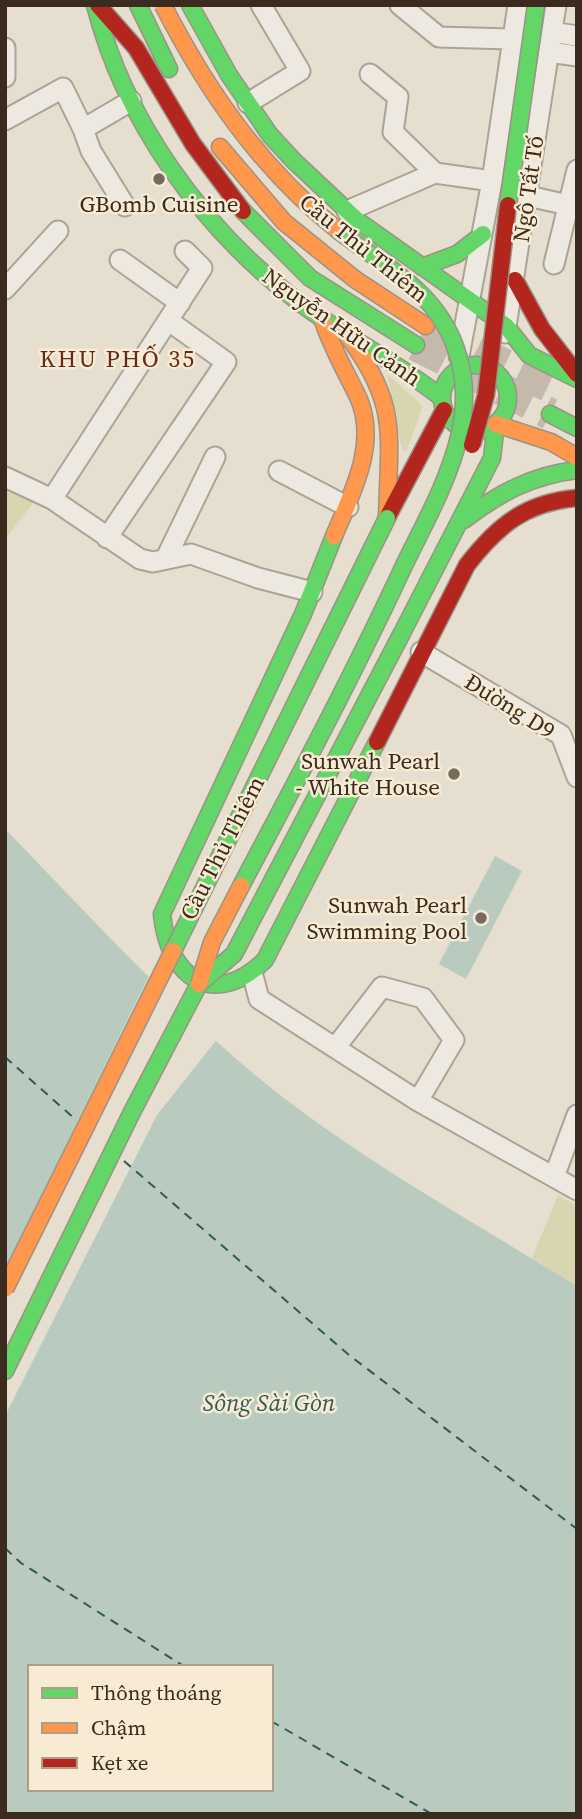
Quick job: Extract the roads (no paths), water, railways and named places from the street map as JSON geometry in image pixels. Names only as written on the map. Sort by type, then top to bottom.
[{"type":"main road","name":"Nguyễn Hữu Cảnh","points":[[97,5],[108,59],[131,101],[163,155],[223,230],[258,268],[322,318],[403,366],[443,404]]},
{"type":"main road","points":[[97,5],[136,47],[193,144],[234,201],[282,253],[343,302],[416,345]]},
{"type":"main road","points":[[138,5],[177,83]]},
{"type":"main road","name":"Cầu Thủ Thiêm","points":[[5,1371],[132,1112],[199,984],[212,942],[372,635],[450,465],[459,438],[465,386],[456,342],[441,316],[420,290],[309,206],[250,145],[213,96],[163,5]]},
{"type":"main road","name":"Cầu Thủ Thiêm","points":[[372,635],[388,621],[440,524],[481,419],[536,5]]},
{"type":"main road","points":[[198,9],[248,103],[294,161],[348,211],[506,326],[529,355],[577,379]]},
{"type":"main road","points":[[208,131],[284,222],[356,281],[426,326]]},
{"type":"main road","points":[[422,267],[457,254],[483,234]]},
{"type":"main road","points":[[515,280],[542,328],[577,374]]},
{"type":"main road","points":[[322,318],[331,347],[359,398],[366,427],[365,447],[348,507],[312,592],[162,914],[161,933],[183,972],[199,983],[224,987],[237,985],[253,976],[265,960],[467,565],[485,540],[530,505],[550,499],[577,498]]},
{"type":"main road","points":[[342,329],[363,356],[385,402],[388,428],[387,518]]},
{"type":"main road","points":[[498,367],[508,389],[509,399],[503,417],[488,429],[468,431],[458,427],[443,404],[443,387],[457,370],[478,365],[498,367],[529,355]]},
{"type":"main road","name":"Cầu Thủ Thiêm","points":[[5,1289],[443,404]]},
{"type":"main road","points":[[550,414],[577,428]]},
{"type":"main road","points":[[496,425],[551,442],[577,457]]},
{"type":"main road","points":[[199,984],[234,954],[492,458],[496,425]]},
{"type":"main road","points":[[456,526],[514,484],[534,476],[577,470]]},
{"type":"street","points":[[248,103],[300,71],[261,5]]},
{"type":"street","points":[[400,5],[439,37],[513,39]]},
{"type":"street","name":"Ngô Tất Tố","points":[[457,370],[492,181],[518,5]]},
{"type":"street","name":"Ngô Tất Tố","points":[[498,367],[515,280],[555,5]]},
{"type":"street","points":[[552,32],[577,36]]},
{"type":"street","points":[[5,48],[5,78]]},
{"type":"street","points":[[549,52],[577,56]]},
{"type":"street","points":[[370,74],[398,97],[393,132],[435,173]]},
{"type":"street","points":[[5,120],[63,88],[91,151],[125,206]]},
{"type":"street","points":[[83,129],[131,101]]},
{"type":"street","points":[[554,264],[577,170]]},
{"type":"street","points":[[348,211],[435,173],[492,181]]},
{"type":"street","points":[[528,196],[568,205]]},
{"type":"street","points":[[5,289],[58,231]]},
{"type":"street","points":[[52,499],[202,268],[185,251]]},
{"type":"street","points":[[120,260],[180,303]]},
{"type":"street","points":[[107,538],[226,362],[169,321]]},
{"type":"street","points":[[166,558],[215,457]]},
{"type":"street","points":[[279,471],[348,507]]},
{"type":"street","points":[[5,477],[52,499],[140,559],[153,562],[191,554],[258,578],[312,592]]},
{"type":"street","name":"Đường D9","points":[[422,652],[561,735],[577,778]]},
{"type":"street","points":[[253,976],[259,999],[418,1101],[577,1190]]},
{"type":"street","points":[[335,1048],[382,988],[423,999],[454,1041],[418,1101]]},
{"type":"street","points":[[554,1177],[577,1115]]},
{"type":"water","name":"Sông Sài Gòn","points":[[5,829],[175,1002],[273,1089],[400,1178],[577,1286],[577,1814],[5,1814]]},
{"type":"water","name":"Sunwah Pearl Swimming Pool","points":[[495,856],[522,871],[466,979],[439,964]]},
{"type":"tunnel","points":[[433,330],[561,392]]},
{"type":"tunnel","points":[[416,345],[550,414]]},
{"type":"place","name":"GBomb Cuisine","points":[[159,179]]},
{"type":"place","name":"Sunwah Pearl - White House","points":[[454,774]]},
{"type":"place","name":"Sunwah Pearl Swimming Pool","points":[[481,918]]},
{"type":"district","name":"KHU PHỐ 35","points":[[118,359]]}]
